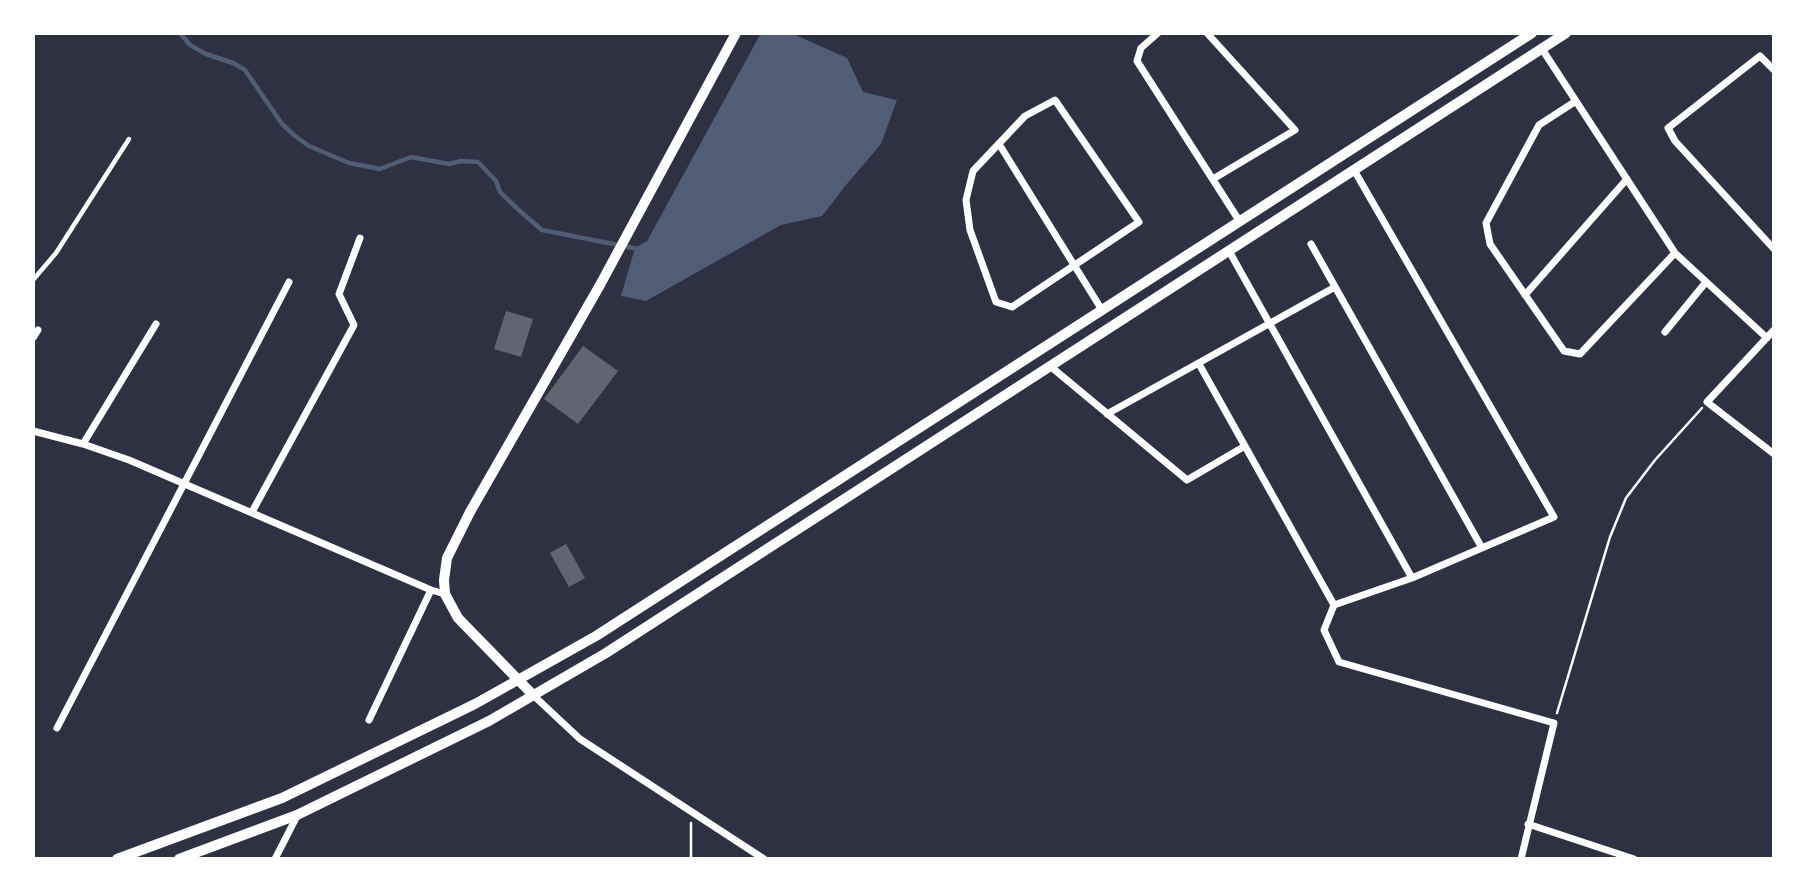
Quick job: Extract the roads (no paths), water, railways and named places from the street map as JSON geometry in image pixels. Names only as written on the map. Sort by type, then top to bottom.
[{"type":"street","points":[[736,33],[600,285],[470,512],[447,558],[444,580],[446,594],[458,618],[580,739],[764,859]]},
{"type":"street","points":[[1158,33],[1141,48],[1137,61],[1240,222]]},
{"type":"street","points":[[1207,33],[1294,130],[1213,179]]},
{"type":"street","points":[[122,858],[282,798],[475,704],[596,636],[1532,33]]},
{"type":"street","points":[[179,859],[297,815],[489,721],[606,653],[1566,33]]},
{"type":"street","points":[[1542,49],[1675,253],[1767,338]]},
{"type":"street","points":[[1774,70],[1760,56],[1668,128],[1675,141],[1774,249]]},
{"type":"street","points":[[1055,100],[1139,222],[1074,265],[1012,307],[996,302],[971,230],[966,200],[973,171],[1025,116],[1055,100]]},
{"type":"street","points":[[1576,101],[1539,125],[1486,223],[1490,244],[1564,351],[1580,354],[1675,253]]},
{"type":"street","points":[[999,144],[1102,310]]},
{"type":"street","points":[[1354,170],[1554,517],[1412,578],[1334,605],[1324,630],[1339,662],[1554,723],[1521,859]]},
{"type":"street","points":[[1525,295],[1627,179]]},
{"type":"street","points":[[252,512],[354,324],[340,294],[360,238]]},
{"type":"street","points":[[1311,244],[1482,548]]},
{"type":"street","points":[[1229,251],[1412,578]]},
{"type":"street","points":[[57,728],[289,282]]},
{"type":"street","points":[[1665,332],[1706,282]]},
{"type":"street","points":[[1107,414],[1335,287]]},
{"type":"street","points":[[83,444],[156,324]]},
{"type":"street","points":[[33,338],[38,330]]},
{"type":"street","points":[[1774,330],[1707,402],[1774,454]]},
{"type":"street","points":[[1199,364],[1334,605]]},
{"type":"street","points":[[1050,366],[1187,480],[1245,446]]},
{"type":"street","points":[[33,431],[129,460],[430,590],[446,594]]},
{"type":"street","points":[[369,720],[430,590]]},
{"type":"street","points":[[275,859],[297,815]]},
{"type":"street","points":[[1528,824],[1634,859]]},
{"type":"lane","points":[[33,280],[56,253],[129,139]]},
{"type":"water","points":[[761,33],[791,33],[847,58],[863,92],[897,100],[881,144],[822,216],[781,225],[646,301],[621,296],[635,248],[647,241]]},
{"type":"waterway","points":[[180,33],[190,45],[245,70],[282,124],[309,146],[349,163],[380,169],[411,157],[449,164],[461,161],[478,162],[496,181],[500,192],[542,230],[639,249]]}]
